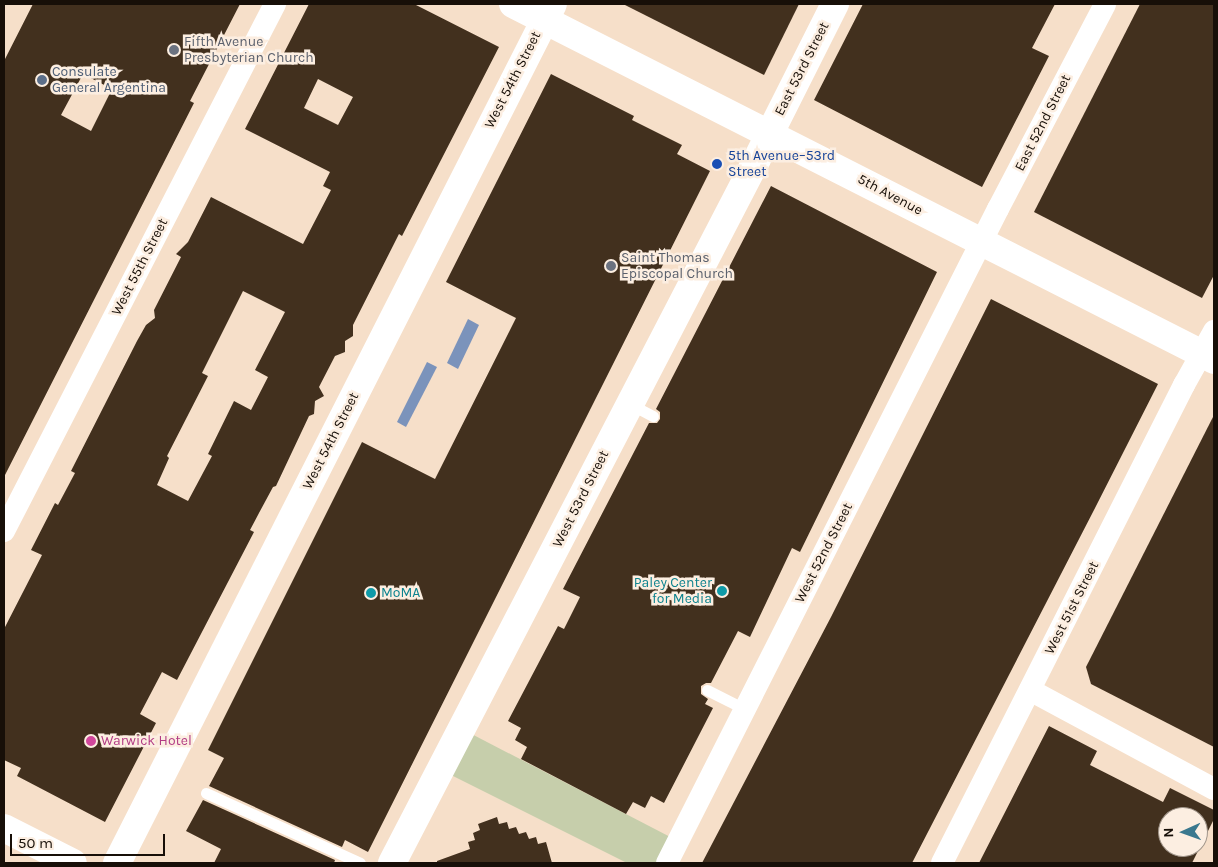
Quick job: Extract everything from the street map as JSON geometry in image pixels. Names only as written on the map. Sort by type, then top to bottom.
[{"type":"main road","name":"5th Avenue","points":[[513,4],[548,12],[769,133],[983,242],[1210,348]]},
{"type":"main road","name":"East 53rd Street","points":[[769,133],[835,4]]},
{"type":"main road","name":"West 54th Street","points":[[117,863],[548,12]]},
{"type":"main road","name":"West 53rd Street","points":[[392,863],[641,410],[769,133]]},
{"type":"main road","points":[[4,828],[73,863]]},
{"type":"street","name":"West 55th Street","points":[[4,531],[275,4]]},
{"type":"street","name":"East 52nd Street","points":[[983,242],[1105,4]]},
{"type":"street","name":"West 52nd Street","points":[[666,863],[983,242]]},
{"type":"street","name":"West 51st Street","points":[[942,863],[1030,690],[1210,348]]},
{"type":"street","points":[[1030,690],[1214,789]]},
{"type":"lane","points":[[707,690],[745,708]]},
{"type":"lane","points":[[206,794],[360,863]]},
{"type":"green space","points":[[462,729],[678,841],[667,863],[627,863],[441,770]]},
{"type":"water","points":[[468,319],[479,325],[458,369],[447,363]]},
{"type":"water","points":[[427,362],[437,367],[406,427],[397,422]]},
{"type":"building","points":[[33,4],[240,4],[190,101],[194,103],[4,477],[4,61]],"holes":[[[83,74],[112,89],[91,131],[61,115]]]},
{"type":"building","points":[[309,4],[414,4],[499,47],[402,236],[399,234],[353,325],[353,336],[345,341],[345,352],[335,356],[319,387],[324,396],[315,401],[314,414],[309,416],[276,486],[273,487],[250,530],[254,532],[177,680],[162,672],[140,714],[156,723],[105,822],[17,776],[21,768],[4,760],[4,629],[42,555],[31,550],[55,503],[58,505],[75,473],[71,471],[137,341],[146,325],[155,318],[154,310],[181,257],[176,254],[188,242],[211,197],[303,244],[331,190],[323,186],[330,172],[245,129]],"holes":[[[318,79],[353,97],[338,125],[304,108]],[[243,291],[285,312],[255,370],[268,377],[251,410],[234,401],[208,454],[212,456],[188,501],[157,485],[169,458],[167,456],[208,376],[202,373]]]},
{"type":"building","points":[[623,4],[799,4],[764,75]]},
{"type":"building","points":[[863,4],[1055,4],[1032,48],[1049,56],[982,187],[814,100]]},
{"type":"building","points":[[1140,4],[1214,4],[1214,275],[1202,298],[1034,212]]},
{"type":"building","points":[[551,74],[634,116],[632,120],[682,145],[677,154],[710,171],[368,852],[345,840],[342,847],[209,786],[224,758],[208,750],[362,442],[435,479],[516,318],[446,282]]},
{"type":"building","points":[[771,186],[937,272],[800,552],[792,548],[750,637],[738,631],[711,683],[701,686],[701,694],[708,699],[705,704],[713,708],[664,803],[651,796],[645,808],[633,802],[626,814],[521,759],[527,747],[515,740],[521,728],[508,721],[558,626],[564,629],[580,597],[563,589],[649,423],[657,423],[660,419],[660,412],[656,409]]},
{"type":"building","points":[[991,299],[1158,384],[1094,510],[912,863],[702,863],[831,617]]},
{"type":"building","points":[[1214,415],[1214,747],[1091,684],[1086,667]]},
{"type":"building","points":[[1049,726],[1097,751],[1090,765],[1163,802],[1170,788],[1208,807],[1158,807],[1158,857],[1195,857],[1192,863],[979,863]]},
{"type":"building","points":[[203,800],[335,860],[334,863],[214,863],[221,849],[186,831]]},
{"type":"building","points":[[1208,807],[1214,810],[1214,819],[1208,831]]},
{"type":"building","points":[[497,817],[499,824],[507,822],[509,829],[516,827],[519,834],[526,832],[529,839],[536,837],[538,844],[546,842],[552,863],[437,863],[437,861],[470,849],[468,842],[475,840],[473,833],[480,830],[478,824]]},
{"type":"place","name":"Fifth Avenue Presbyterian Church","points":[[174,50]]},
{"type":"place","name":"Consulate General Argentina","points":[[42,80]]},
{"type":"place","name":"5th Avenue–53rd Street","points":[[717,164]]},
{"type":"place","name":"Saint Thomas Episcopal Church","points":[[611,266]]},
{"type":"place","name":"Paley Center for Media","points":[[722,591]]},
{"type":"place","name":"MoMA","points":[[371,593]]},
{"type":"place","name":"Warwick Hotel","points":[[91,741]]}]
